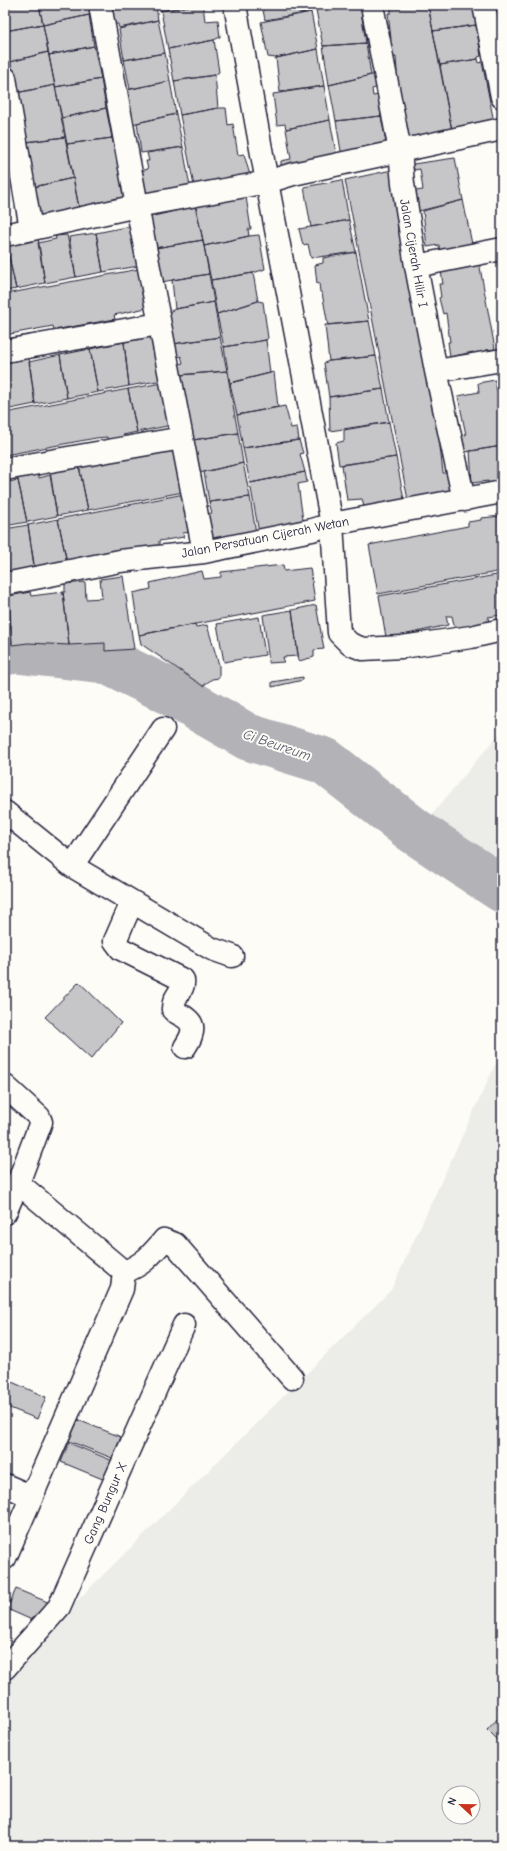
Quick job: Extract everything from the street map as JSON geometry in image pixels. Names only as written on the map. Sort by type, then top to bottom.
[{"type":"street","points":[[100,5],[159,324],[204,552]]},
{"type":"street","points":[[235,5],[332,524],[339,633],[350,644],[363,649],[402,647],[472,637],[502,630]]},
{"type":"street","name":"Jalan Cijerah Hilir I","points":[[372,5],[400,151],[403,184],[416,266],[436,371],[464,500]]},
{"type":"street","points":[[484,5],[502,97]]},
{"type":"street","points":[[5,78],[31,229]]},
{"type":"street","points":[[5,234],[137,206],[267,182],[293,174],[502,129]]},
{"type":"street","points":[[416,266],[502,249]]},
{"type":"street","points":[[5,351],[159,324]]},
{"type":"street","points":[[436,371],[502,360]]},
{"type":"street","points":[[5,469],[182,438]]},
{"type":"street","name":"Jalan Persatuan Cijerah Wetan","points":[[5,584],[120,561],[204,552],[312,530],[332,524],[502,492]]},
{"type":"street","points":[[72,866],[163,729]]},
{"type":"street","points":[[5,812],[72,866],[212,949],[232,956]]},
{"type":"street","points":[[132,902],[115,941],[121,949],[183,980],[182,986],[172,1002],[173,1010],[188,1019],[192,1026],[192,1037],[185,1047]]},
{"type":"street","points":[[5,1086],[39,1117],[41,1122],[18,1183],[5,1212]]},
{"type":"street","points":[[18,1183],[124,1272]]},
{"type":"street","points":[[124,1272],[137,1268],[164,1240],[175,1244],[292,1378]]},
{"type":"street","points":[[5,1558],[122,1289],[124,1272]]},
{"type":"street","name":"Gang Bungur X","points":[[5,1668],[59,1607],[184,1325]]},
{"type":"street","points":[[5,1485],[32,1497]]},
{"type":"shaded area","points":[[502,730],[502,878],[424,824]]},
{"type":"shaded area","points":[[502,1050],[502,1846],[5,1846],[5,1672],[391,1290]]},
{"type":"building","points":[[5,5],[39,5],[43,24],[5,31]]},
{"type":"building","points":[[39,5],[91,5],[92,12],[89,15],[43,25]]},
{"type":"building","points":[[114,5],[156,5],[158,20],[119,28],[118,24],[113,24],[112,7],[114,7]]},
{"type":"building","points":[[160,5],[194,5],[161,11]]},
{"type":"building","points":[[194,5],[203,5],[205,21],[218,20],[220,37],[214,40],[168,49],[161,11]]},
{"type":"building","points":[[262,5],[310,5],[311,12],[265,20]]},
{"type":"building","points":[[315,5],[347,5],[316,10]]},
{"type":"building","points":[[347,5],[360,5],[366,43],[323,46],[316,10]]},
{"type":"building","points":[[391,5],[428,5],[453,136],[406,146],[392,74],[397,72],[396,57],[387,58],[385,40],[391,39],[388,13],[391,13]]},
{"type":"building","points":[[428,5],[473,5],[476,25],[433,31]]},
{"type":"building","points":[[311,12],[318,49],[276,58],[268,57],[261,22]]},
{"type":"building","points":[[89,15],[94,46],[49,55],[43,25]]},
{"type":"building","points":[[158,20],[165,53],[124,60],[119,29]]},
{"type":"building","points":[[43,24],[48,52],[5,63],[5,31]]},
{"type":"building","points":[[476,25],[481,56],[478,57],[478,59],[440,65],[433,31]]},
{"type":"building","points":[[214,40],[219,72],[215,75],[174,81],[168,49]]},
{"type":"building","points":[[366,43],[371,75],[329,85],[323,46]]},
{"type":"building","points":[[94,46],[101,79],[55,87],[49,55]]},
{"type":"building","points":[[318,49],[324,86],[280,92],[276,58]]},
{"type":"building","points":[[48,52],[55,85],[16,93],[11,62]]},
{"type":"building","points":[[165,53],[170,81],[130,89],[124,60]]},
{"type":"building","points":[[478,59],[479,63],[482,62],[495,127],[453,136],[440,65]]},
{"type":"building","points":[[215,75],[218,108],[180,115],[174,81]]},
{"type":"building","points":[[376,75],[378,87],[372,89],[373,96],[378,95],[381,116],[336,121],[329,85]]},
{"type":"building","points":[[101,79],[106,108],[62,118],[55,87]]},
{"type":"building","points":[[170,81],[176,114],[132,124],[127,90]]},
{"type":"building","points":[[55,85],[65,137],[25,142],[16,93]]},
{"type":"building","points":[[324,86],[330,120],[286,129],[285,124],[277,125],[273,94]]},
{"type":"building","points":[[106,108],[112,138],[67,144],[62,118]]},
{"type":"building","points":[[218,108],[226,108],[228,125],[233,124],[238,155],[244,154],[251,179],[195,191],[180,115]]},
{"type":"building","points":[[176,114],[183,147],[141,153],[137,123]]},
{"type":"building","points":[[381,116],[387,148],[342,157],[336,121]]},
{"type":"building","points":[[330,120],[337,158],[281,168],[281,161],[291,159],[286,129]]},
{"type":"building","points":[[65,137],[73,178],[29,188],[20,143]]},
{"type":"building","points":[[112,138],[117,159],[119,158],[125,205],[80,213],[67,144]]},
{"type":"building","points":[[183,147],[190,187],[147,195],[140,171],[148,169],[146,161],[149,161],[147,153]]},
{"type":"building","points":[[455,158],[463,200],[419,211],[415,191],[423,190],[420,169],[414,170],[413,164]]},
{"type":"building","points":[[392,170],[401,210],[396,210],[398,232],[404,232],[429,391],[436,390],[436,411],[443,473],[448,473],[452,493],[408,500],[345,180]]},
{"type":"building","points":[[73,178],[80,213],[36,220],[29,188]]},
{"type":"building","points":[[342,180],[349,220],[311,227],[304,187]]},
{"type":"building","points":[[246,197],[251,229],[248,229],[249,236],[204,246],[196,206]]},
{"type":"building","points":[[463,200],[473,249],[440,255],[439,245],[427,247],[423,211]]},
{"type":"building","points":[[195,206],[203,240],[155,248],[150,217]]},
{"type":"building","points":[[349,220],[356,252],[311,258],[308,244],[303,245],[299,229]]},
{"type":"building","points":[[131,226],[139,266],[103,272],[96,233]]},
{"type":"building","points":[[96,233],[103,272],[76,277],[69,237]]},
{"type":"building","points":[[67,235],[76,277],[45,283],[38,243],[56,239],[55,236]]},
{"type":"building","points":[[259,235],[265,269],[253,273],[211,280],[204,246]]},
{"type":"building","points":[[38,238],[45,283],[16,289],[6,243]]},
{"type":"building","points":[[203,240],[209,274],[161,282],[155,248]]},
{"type":"building","points":[[5,243],[16,289],[5,291]]},
{"type":"building","points":[[356,252],[369,321],[328,325],[322,293],[320,292],[319,283],[317,284],[315,265],[323,263],[323,258]]},
{"type":"building","points":[[479,262],[495,349],[486,350],[488,355],[473,358],[473,352],[450,357],[448,342],[450,342],[446,313],[443,314],[439,298],[441,297],[439,284],[443,284],[441,271]]},
{"type":"building","points":[[139,269],[146,308],[114,315],[115,319],[54,330],[53,326],[5,335],[5,294]]},
{"type":"building","points":[[253,273],[258,301],[217,314],[211,280]]},
{"type":"building","points":[[209,274],[214,302],[175,309],[172,280]]},
{"type":"building","points":[[258,301],[263,302],[268,338],[266,340],[224,347],[217,314]]},
{"type":"building","points":[[214,302],[220,337],[173,344],[167,313],[175,309]]},
{"type":"building","points":[[369,321],[376,356],[329,361],[325,325]]},
{"type":"building","points":[[155,336],[163,380],[129,386],[124,342]]},
{"type":"building","points":[[220,337],[227,371],[178,375],[176,365],[183,363],[181,356],[175,358],[173,344]]},
{"type":"building","points":[[266,340],[270,373],[230,383],[224,347]]},
{"type":"building","points":[[124,342],[129,386],[98,392],[90,349]]},
{"type":"building","points":[[90,349],[98,392],[67,398],[60,355]]},
{"type":"building","points":[[60,355],[67,398],[35,404],[29,362]]},
{"type":"building","points":[[376,356],[383,389],[329,397],[324,363],[329,361]]},
{"type":"building","points":[[29,358],[35,404],[5,410],[5,362]]},
{"type":"building","points":[[227,371],[238,433],[193,440],[181,375]]},
{"type":"building","points":[[274,372],[278,407],[237,415],[230,383]]},
{"type":"building","points":[[495,380],[502,417],[502,446],[465,452],[461,436],[466,435],[458,396],[479,392],[478,383]]},
{"type":"building","points":[[162,383],[172,425],[137,432],[128,389]]},
{"type":"building","points":[[128,389],[137,432],[123,435],[124,438],[107,441],[107,437],[96,438],[5,455],[5,413]]},
{"type":"building","points":[[383,389],[389,422],[330,431],[329,397]]},
{"type":"building","points":[[285,406],[291,428],[297,427],[299,440],[243,448],[237,415]]},
{"type":"building","points":[[389,422],[396,457],[339,465],[336,443],[344,441],[344,430]]},
{"type":"building","points":[[238,433],[243,463],[199,473],[193,440]]},
{"type":"building","points":[[299,440],[303,453],[300,454],[305,472],[250,483],[243,448]]},
{"type":"building","points":[[175,444],[183,492],[88,510],[79,466]]},
{"type":"building","points":[[502,446],[502,484],[489,485],[488,481],[472,483],[470,451]]},
{"type":"building","points":[[396,457],[405,505],[365,511],[362,499],[347,500],[342,465]]},
{"type":"building","points":[[243,463],[250,497],[209,502],[204,472]]},
{"type":"building","points":[[79,466],[88,510],[57,516],[50,471]]},
{"type":"building","points":[[305,472],[307,482],[298,484],[303,520],[294,522],[295,528],[259,533],[250,483]]},
{"type":"building","points":[[38,473],[39,478],[50,475],[57,516],[27,522],[17,476]]},
{"type":"building","points":[[18,480],[27,522],[5,526],[5,483]]},
{"type":"building","points":[[184,494],[192,532],[183,533],[184,537],[159,541],[159,546],[95,556],[68,569],[58,519]]},
{"type":"building","points":[[250,497],[256,533],[209,542],[204,514],[212,513],[209,502]]},
{"type":"building","points":[[502,516],[502,571],[378,594],[369,545],[468,526],[468,522],[481,520],[481,518]]},
{"type":"building","points":[[58,519],[67,562],[35,574],[28,525]]},
{"type":"building","points":[[28,525],[35,570],[5,581],[5,529]]},
{"type":"building","points":[[283,565],[284,571],[310,568],[315,601],[139,635],[133,593],[151,589],[150,583],[202,571],[204,579],[221,577],[221,572]]},
{"type":"building","points":[[502,574],[502,615],[488,617],[489,623],[455,630],[452,616],[446,616],[448,625],[403,635],[404,640],[387,643],[379,596]]},
{"type":"building","points":[[123,576],[134,649],[105,651],[105,643],[69,645],[63,592],[65,592],[65,584],[85,582],[86,599],[102,598],[100,579]]},
{"type":"building","points":[[30,592],[31,596],[63,592],[69,645],[28,643],[12,645],[9,596]]},
{"type":"building","points":[[316,605],[324,649],[314,650],[314,657],[299,661],[292,610]]},
{"type":"building","points":[[292,610],[298,656],[283,657],[284,662],[269,663],[263,615]]},
{"type":"building","points":[[259,617],[265,655],[224,662],[217,624]]},
{"type":"building","points":[[195,624],[196,627],[207,625],[219,665],[219,678],[212,679],[203,686],[141,644],[139,635]]},
{"type":"building","points":[[11,625],[12,643],[5,645],[5,627]]},
{"type":"building","points":[[303,677],[303,680],[272,687],[272,682]]},
{"type":"building","points":[[79,982],[121,1023],[91,1059],[45,1017]]},
{"type":"building","points":[[5,1379],[46,1397],[37,1419],[5,1406]]},
{"type":"building","points":[[78,1420],[121,1437],[112,1458],[69,1441]]},
{"type":"building","points":[[69,1443],[113,1461],[105,1480],[61,1462]]},
{"type":"building","points":[[16,1589],[50,1603],[41,1624],[7,1609]]},
{"type":"building","points":[[502,1714],[502,1745],[487,1730]]},
{"type":"waterway","name":"Ci Beureum","points":[[5,652],[16,650],[105,660],[165,689],[248,737],[325,761],[413,830],[502,889]]}]
